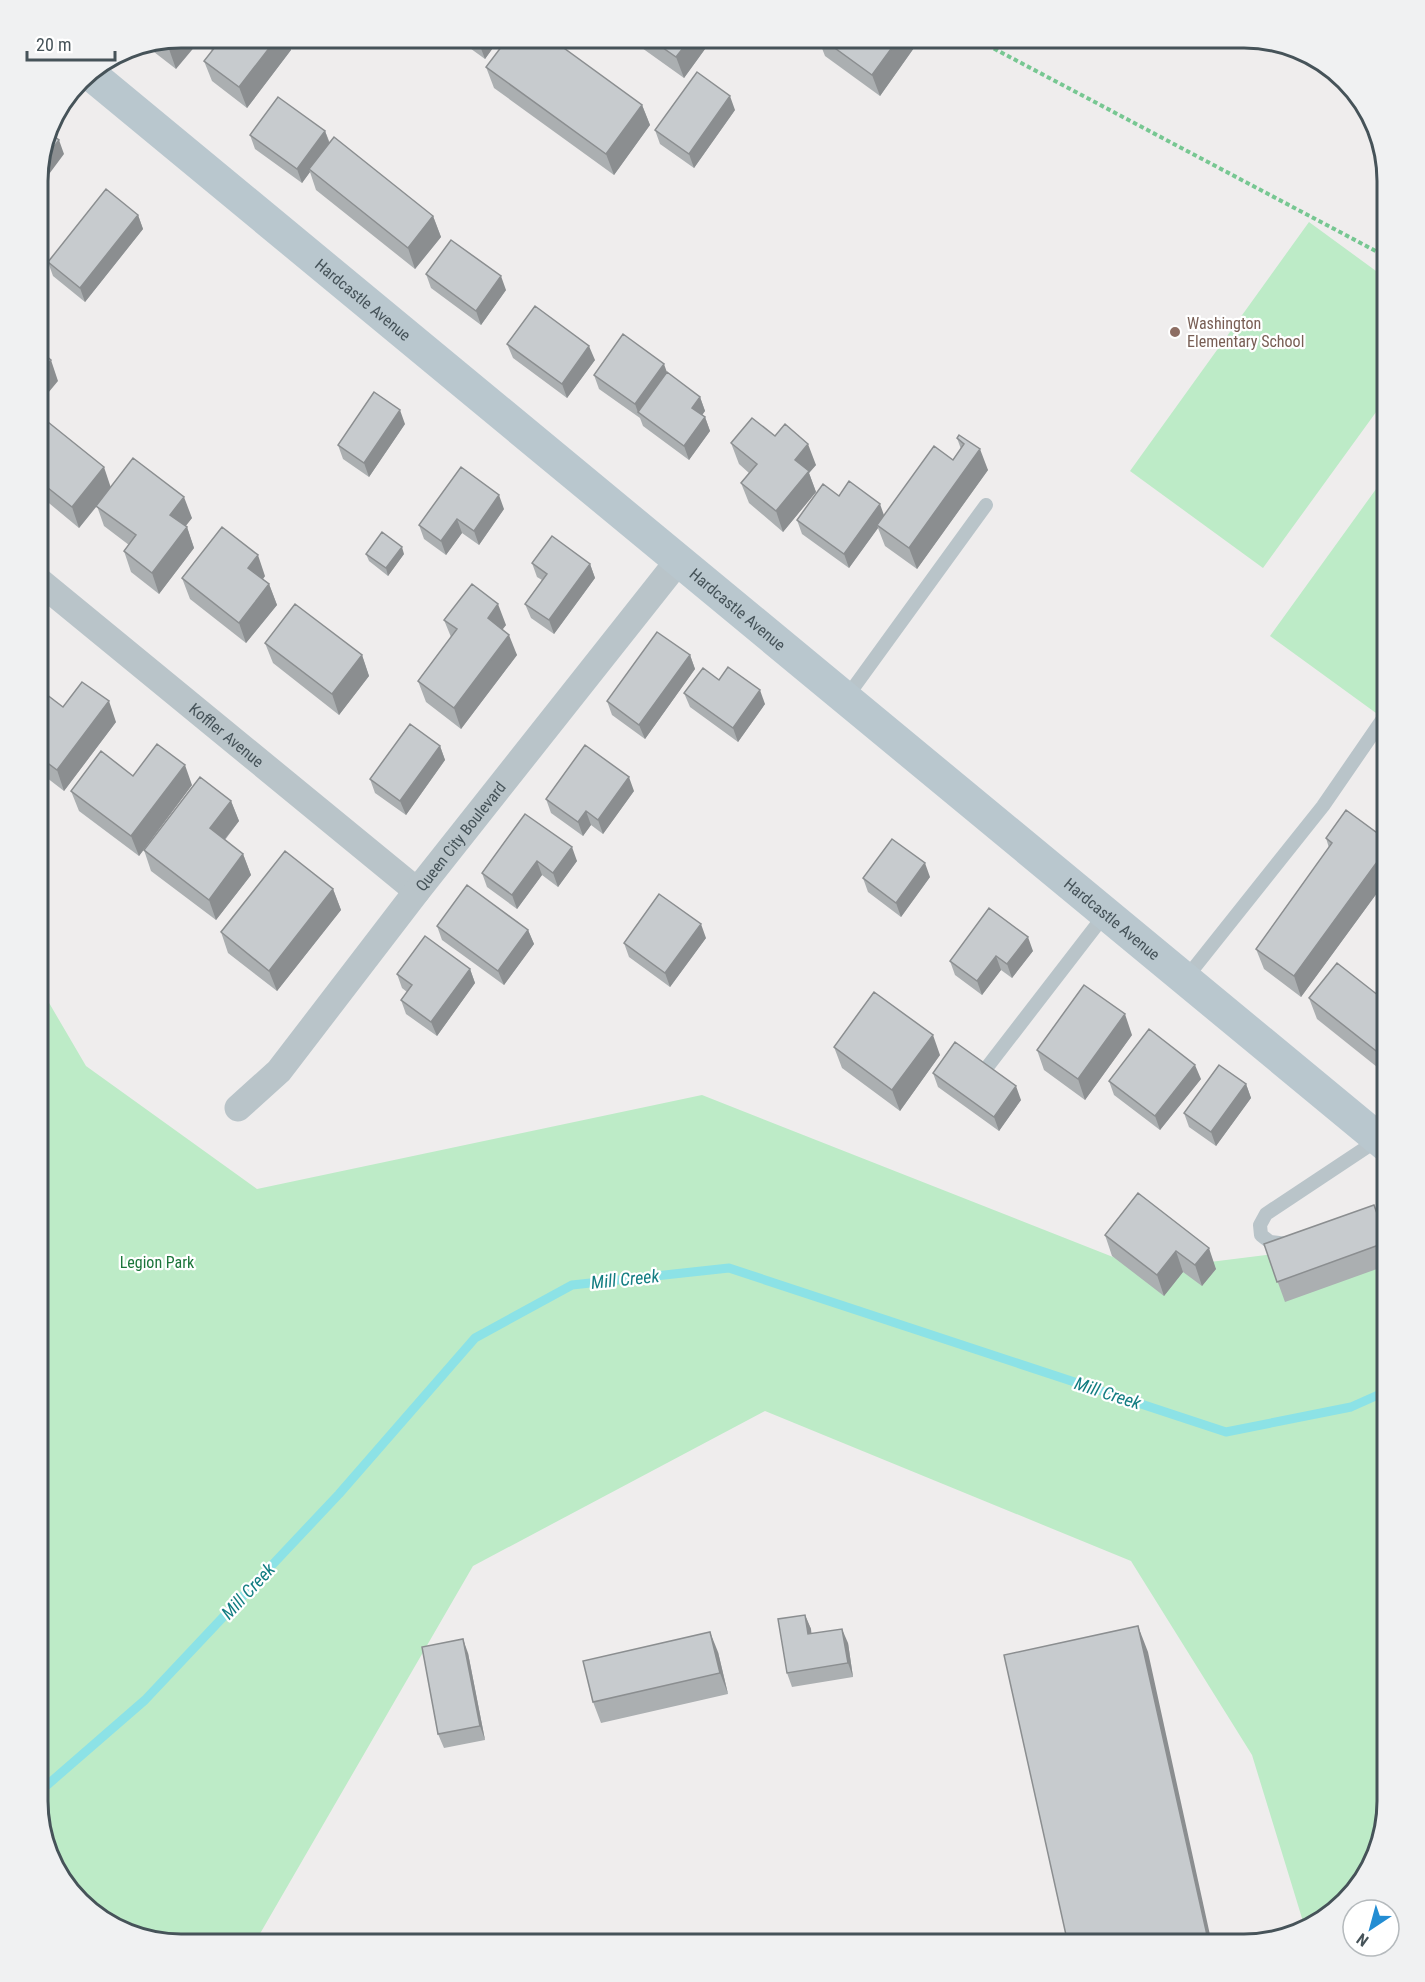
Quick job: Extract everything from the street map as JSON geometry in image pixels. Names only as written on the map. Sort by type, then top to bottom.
[{"type":"street","name":"Hardcastle Avenue","points":[[96,79],[1106,913],[1377,1131]]},
{"type":"street","name":"Queen City Boulevard","points":[[238,1108],[279,1071],[417,891],[679,560]]},
{"type":"street","name":"Koffler Avenue","points":[[48,588],[417,891]]},
{"type":"lane","points":[[846,698],[986,505]]},
{"type":"lane","points":[[1186,978],[1323,806],[1377,729]]},
{"type":"lane","points":[[988,1066],[1106,913]]},
{"type":"lane","points":[[1303,1242],[1284,1245],[1270,1242],[1261,1235],[1260,1225],[1266,1214],[1377,1142]]},
{"type":"path","points":[[993,48],[1377,251]]},
{"type":"green space","points":[[1309,222],[1377,272],[1377,411],[1263,568],[1130,471]]},
{"type":"green space","points":[[1377,488],[1377,714],[1270,636]]},
{"type":"green space","name":"Legion Park","points":[[48,1001],[86,1066],[257,1189],[702,1095],[1146,1270],[1377,1241],[1377,1801],[1376,1818],[1367,1852],[1350,1882],[1325,1907],[1303,1920],[1252,1755],[1131,1561],[765,1411],[473,1566],[260,1934],[172,1934],[138,1927],[107,1912],[81,1889],[70,1875],[58,1852],[49,1818],[48,1801]]},
{"type":"building","points":[[214,48],[269,48],[239,87],[204,61]]},
{"type":"building","points":[[500,48],[564,48],[642,105],[606,154],[486,67]]},
{"type":"building","points":[[663,48],[683,48],[676,57]]},
{"type":"building","points":[[835,48],[892,48],[872,75]]},
{"type":"building","points":[[697,72],[730,96],[689,154],[655,130]]},
{"type":"building","points":[[278,97],[325,131],[297,169],[250,135]]},
{"type":"building","points":[[334,137],[433,216],[408,248],[309,169]]},
{"type":"building","points":[[106,189],[138,215],[80,288],[48,262]]},
{"type":"building","points":[[451,240],[501,276],[476,311],[426,274]]},
{"type":"building","points":[[535,306],[589,346],[562,384],[507,344]]},
{"type":"building","points":[[623,334],[664,364],[635,404],[594,375]]},
{"type":"building","points":[[667,372],[700,397],[692,408],[705,417],[684,446],[638,412]]},
{"type":"building","points":[[374,392],[400,410],[364,463],[338,445]]},
{"type":"building","points":[[752,418],[775,436],[785,424],[808,444],[795,460],[809,471],[776,511],[741,483],[757,464],[731,443]]},
{"type":"building","points":[[48,422],[104,467],[72,507],[48,488]]},
{"type":"building","points":[[959,435],[980,449],[909,548],[877,525],[934,446],[953,460],[964,444],[957,438]]},
{"type":"building","points":[[133,458],[184,497],[170,515],[187,527],[152,573],[124,551],[136,535],[96,506]]},
{"type":"building","points":[[461,467],[499,495],[474,531],[457,519],[441,541],[419,525]]},
{"type":"building","points":[[849,481],[880,504],[844,554],[797,520],[823,484],[839,496]]},
{"type":"building","points":[[222,527],[258,555],[248,568],[269,584],[239,623],[182,578]]},
{"type":"building","points":[[382,532],[402,547],[386,568],[366,554]]},
{"type":"building","points":[[552,536],[590,564],[549,620],[525,604],[547,574],[532,563]]},
{"type":"building","points":[[472,584],[498,604],[488,618],[509,635],[454,708],[418,681],[457,629],[444,620]]},
{"type":"building","points":[[295,604],[362,655],[332,694],[265,643]]},
{"type":"building","points":[[657,632],[690,655],[639,725],[607,701]]},
{"type":"building","points":[[728,667],[760,690],[733,728],[684,693],[703,668],[719,680]]},
{"type":"building","points":[[82,682],[109,701],[57,770],[48,763],[48,696],[63,707]]},
{"type":"building","points":[[410,724],[440,746],[400,801],[370,779]]},
{"type":"building","points":[[157,744],[185,765],[131,836],[71,791],[101,751],[133,776]]},
{"type":"building","points":[[585,745],[629,777],[598,820],[586,811],[578,822],[546,799]]},
{"type":"building","points":[[200,777],[231,801],[210,828],[243,854],[209,900],[144,850]]},
{"type":"building","points":[[1346,810],[1377,833],[1377,862],[1294,976],[1256,949],[1332,843],[1326,838]]},
{"type":"building","points":[[525,814],[572,847],[553,873],[537,861],[512,895],[482,873]]},
{"type":"building","points":[[892,839],[925,863],[896,903],[863,878]]},
{"type":"building","points":[[285,851],[333,889],[269,971],[221,932]]},
{"type":"building","points":[[467,885],[528,930],[498,971],[437,926]]},
{"type":"building","points":[[659,894],[701,924],[665,973],[624,943]]},
{"type":"building","points":[[989,908],[1028,937],[1007,964],[996,956],[977,981],[950,961]]},
{"type":"building","points":[[425,936],[470,969],[431,1022],[401,1000],[412,985],[397,974]]},
{"type":"building","points":[[1337,963],[1377,994],[1377,1052],[1309,998]]},
{"type":"building","points":[[1084,985],[1125,1014],[1078,1079],[1037,1050]]},
{"type":"building","points":[[874,992],[933,1035],[892,1090],[834,1047]]},
{"type":"building","points":[[1149,1029],[1195,1065],[1155,1116],[1109,1081]]},
{"type":"building","points":[[955,1042],[1016,1086],[994,1117],[933,1073]]},
{"type":"building","points":[[1219,1065],[1246,1084],[1211,1132],[1184,1113]]},
{"type":"building","points":[[1138,1193],[1209,1248],[1195,1265],[1176,1251],[1157,1275],[1105,1235]]},
{"type":"building","points":[[1374,1205],[1377,1214],[1377,1246],[1277,1282],[1264,1244]]},
{"type":"building","points":[[805,1615],[808,1634],[842,1629],[848,1663],[787,1673],[778,1619]]},
{"type":"building","points":[[1138,1626],[1207,1934],[1066,1934],[1004,1655]]},
{"type":"building","points":[[710,1632],[720,1673],[593,1702],[583,1661]]},
{"type":"building","points":[[463,1639],[480,1726],[438,1734],[422,1647]]},
{"type":"waterway","name":"Mill Creek","points":[[48,1784],[145,1700],[339,1494],[475,1338],[572,1285],[729,1268],[1226,1432],[1351,1407],[1377,1395]]},
{"type":"place","name":"Washington Elementary School","points":[[1175,332]]}]
